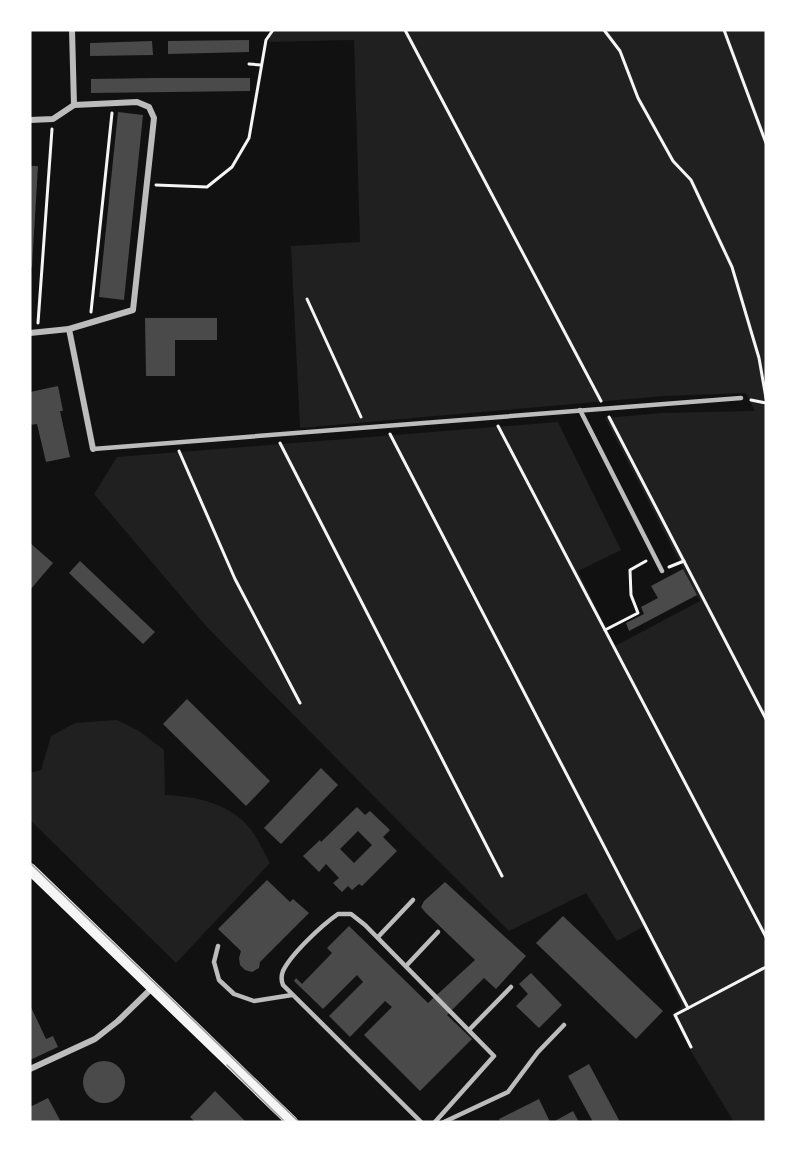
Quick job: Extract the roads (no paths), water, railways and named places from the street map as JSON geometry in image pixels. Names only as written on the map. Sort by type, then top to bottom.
[{"type":"main road","points":[[30,869],[292,1122]]},
{"type":"street","points":[[72,30],[74,105]]},
{"type":"street","points":[[30,120],[53,119],[74,105],[136,102],[149,107],[154,118],[133,310],[69,329],[34,333]]},
{"type":"street","points":[[69,329],[93,449]]},
{"type":"street","points":[[30,1069],[95,1039],[118,1021],[153,987]]},
{"type":"lane","points":[[93,449],[741,398]]},
{"type":"lane","points":[[580,410],[662,571]]},
{"type":"lane","points":[[378,937],[413,900]]},
{"type":"lane","points":[[421,1122],[292,995],[281,980],[284,970],[299,951],[334,917],[342,913],[351,914],[378,937],[494,1056],[435,1122]]},
{"type":"lane","points":[[406,966],[438,932]]},
{"type":"lane","points":[[218,946],[214,962],[219,980],[234,994],[254,1001],[292,995]]},
{"type":"lane","points":[[469,1030],[511,987]]},
{"type":"lane","points":[[444,1122],[508,1092],[538,1052],[564,1025]]},
{"type":"tram line","points":[[30,863],[299,1122]]},
{"type":"tram line","points":[[227,1065],[285,1122]]}]
